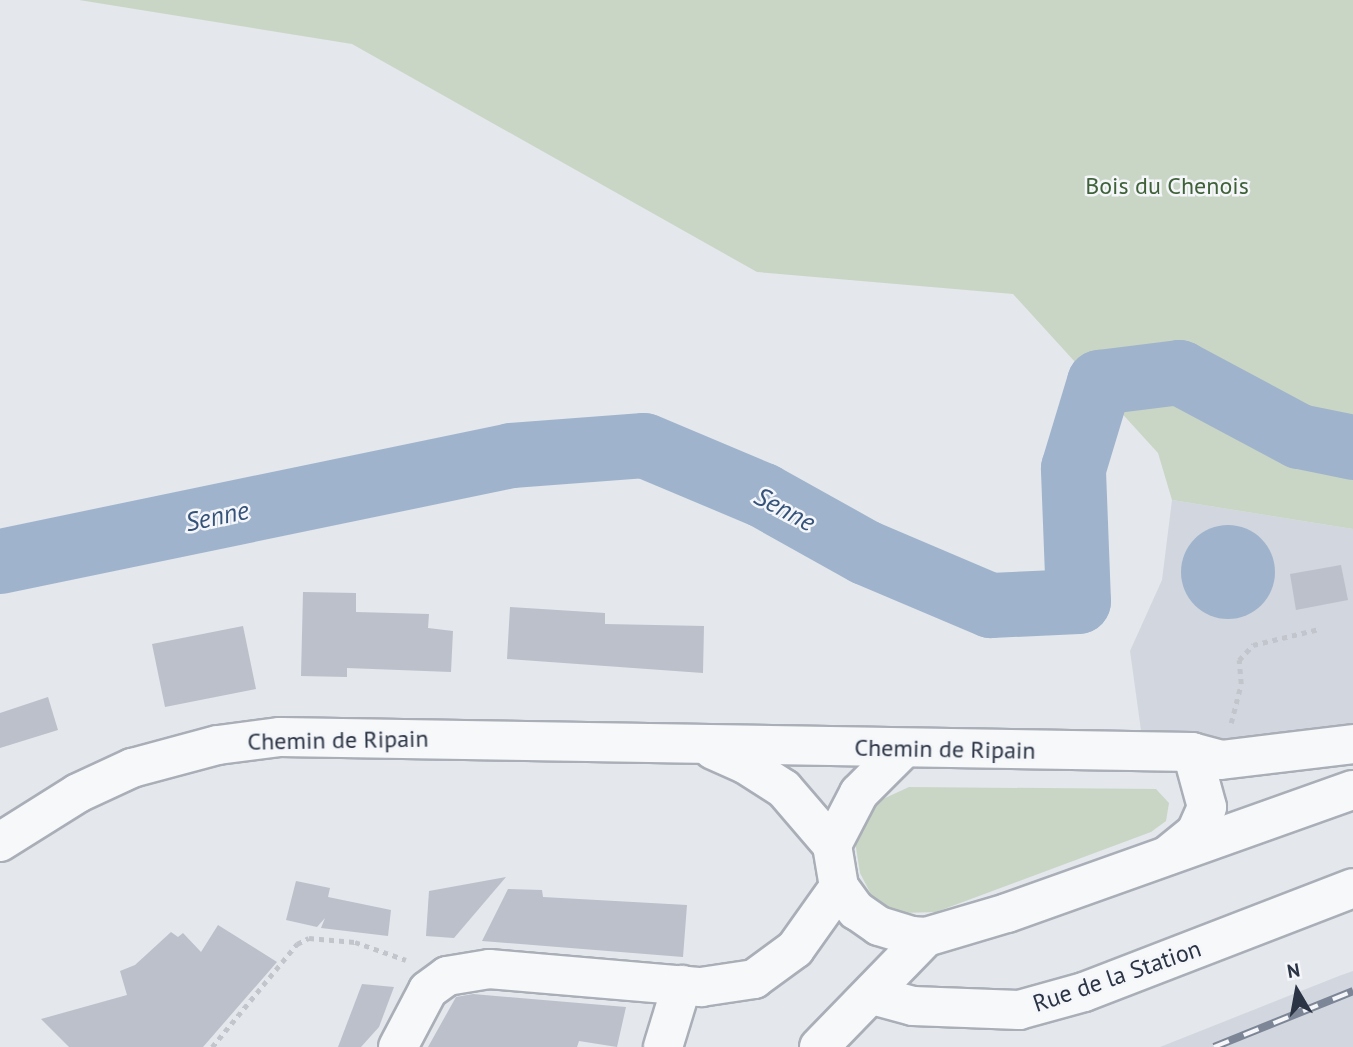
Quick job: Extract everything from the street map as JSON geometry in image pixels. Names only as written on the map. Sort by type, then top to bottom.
[{"type":"street","name":"Chemin de Ripain","points":[[0,842],[78,793],[132,768],[218,745],[280,737],[360,736],[1206,756],[1353,744]]},
{"type":"street","name":"Chemin de Ripain","points":[[698,744],[745,764],[784,789],[832,845]]},
{"type":"street","points":[[903,749],[859,793],[832,845],[839,887],[856,909],[879,926],[926,937]]},
{"type":"street","points":[[1167,856],[1196,832],[1207,807],[1206,756]]},
{"type":"street","points":[[819,1047],[926,937],[1353,790]]},
{"type":"street","points":[[398,1047],[428,990],[440,980],[489,969],[682,985],[729,985],[768,972],[795,949],[839,887]]},
{"type":"street","name":"Rue de la Station","points":[[872,995],[913,1006],[1020,1010],[1084,992],[1353,888]]},
{"type":"street","points":[[663,1047],[682,985]]},
{"type":"path","points":[[1206,756],[1241,684],[1239,660],[1253,645],[1319,629]]},
{"type":"path","points":[[212,1047],[297,944],[309,938],[355,942],[386,951],[440,980]]},
{"type":"shaded area","points":[[1172,500],[1353,529],[1353,744],[1144,752],[1130,651],[1162,580]]},
{"type":"shaded area","points":[[1353,971],[1353,1047],[1160,1047],[1339,976]]},
{"type":"green space","name":"Bois du Chenois","points":[[79,0],[1353,0],[1353,529],[1172,500],[1158,453],[1013,294],[757,272],[352,44]]},
{"type":"green space","points":[[909,787],[1156,789],[1169,803],[1166,821],[1151,832],[936,912],[901,913],[874,900],[860,873],[854,835],[872,804]]},
{"type":"water","points":[[1228,525],[1246,528],[1262,538],[1272,554],[1275,572],[1272,590],[1262,606],[1246,616],[1228,619],[1210,616],[1194,606],[1184,590],[1181,572],[1184,554],[1194,538],[1210,528]]},
{"type":"building","points":[[1341,565],[1348,600],[1296,610],[1290,574]]},
{"type":"building","points":[[303,592],[356,593],[356,612],[429,614],[428,628],[453,631],[451,672],[347,668],[347,677],[301,676]]},
{"type":"building","points":[[510,607],[605,613],[605,624],[704,626],[703,673],[507,659]]},
{"type":"building","points":[[243,626],[256,689],[165,707],[152,644]]},
{"type":"building","points":[[48,697],[58,730],[0,748],[0,713]]},
{"type":"building","points":[[506,877],[454,938],[426,936],[429,891]]},
{"type":"building","points":[[296,881],[330,888],[328,897],[391,910],[388,936],[321,928],[325,918],[317,927],[286,920]]},
{"type":"building","points":[[508,889],[542,890],[543,897],[687,905],[683,957],[482,941]]},
{"type":"building","points":[[218,925],[277,962],[203,1047],[69,1047],[41,1019],[127,995],[120,971],[135,965],[171,932],[178,937],[183,933],[201,952]]},
{"type":"building","points":[[362,984],[394,987],[379,1027],[361,1047],[338,1047]]},
{"type":"building","points":[[473,994],[626,1007],[617,1047],[579,1041],[577,1047],[428,1047],[456,997]]},
{"type":"waterway","name":"Senne","points":[[0,561],[511,455],[644,445],[763,495],[865,552],[990,605],[1078,601],[1073,468],[1099,382],[1179,372],[1299,436],[1353,447]]},
{"type":"railway","points":[[1214,1047],[1353,991]]}]
